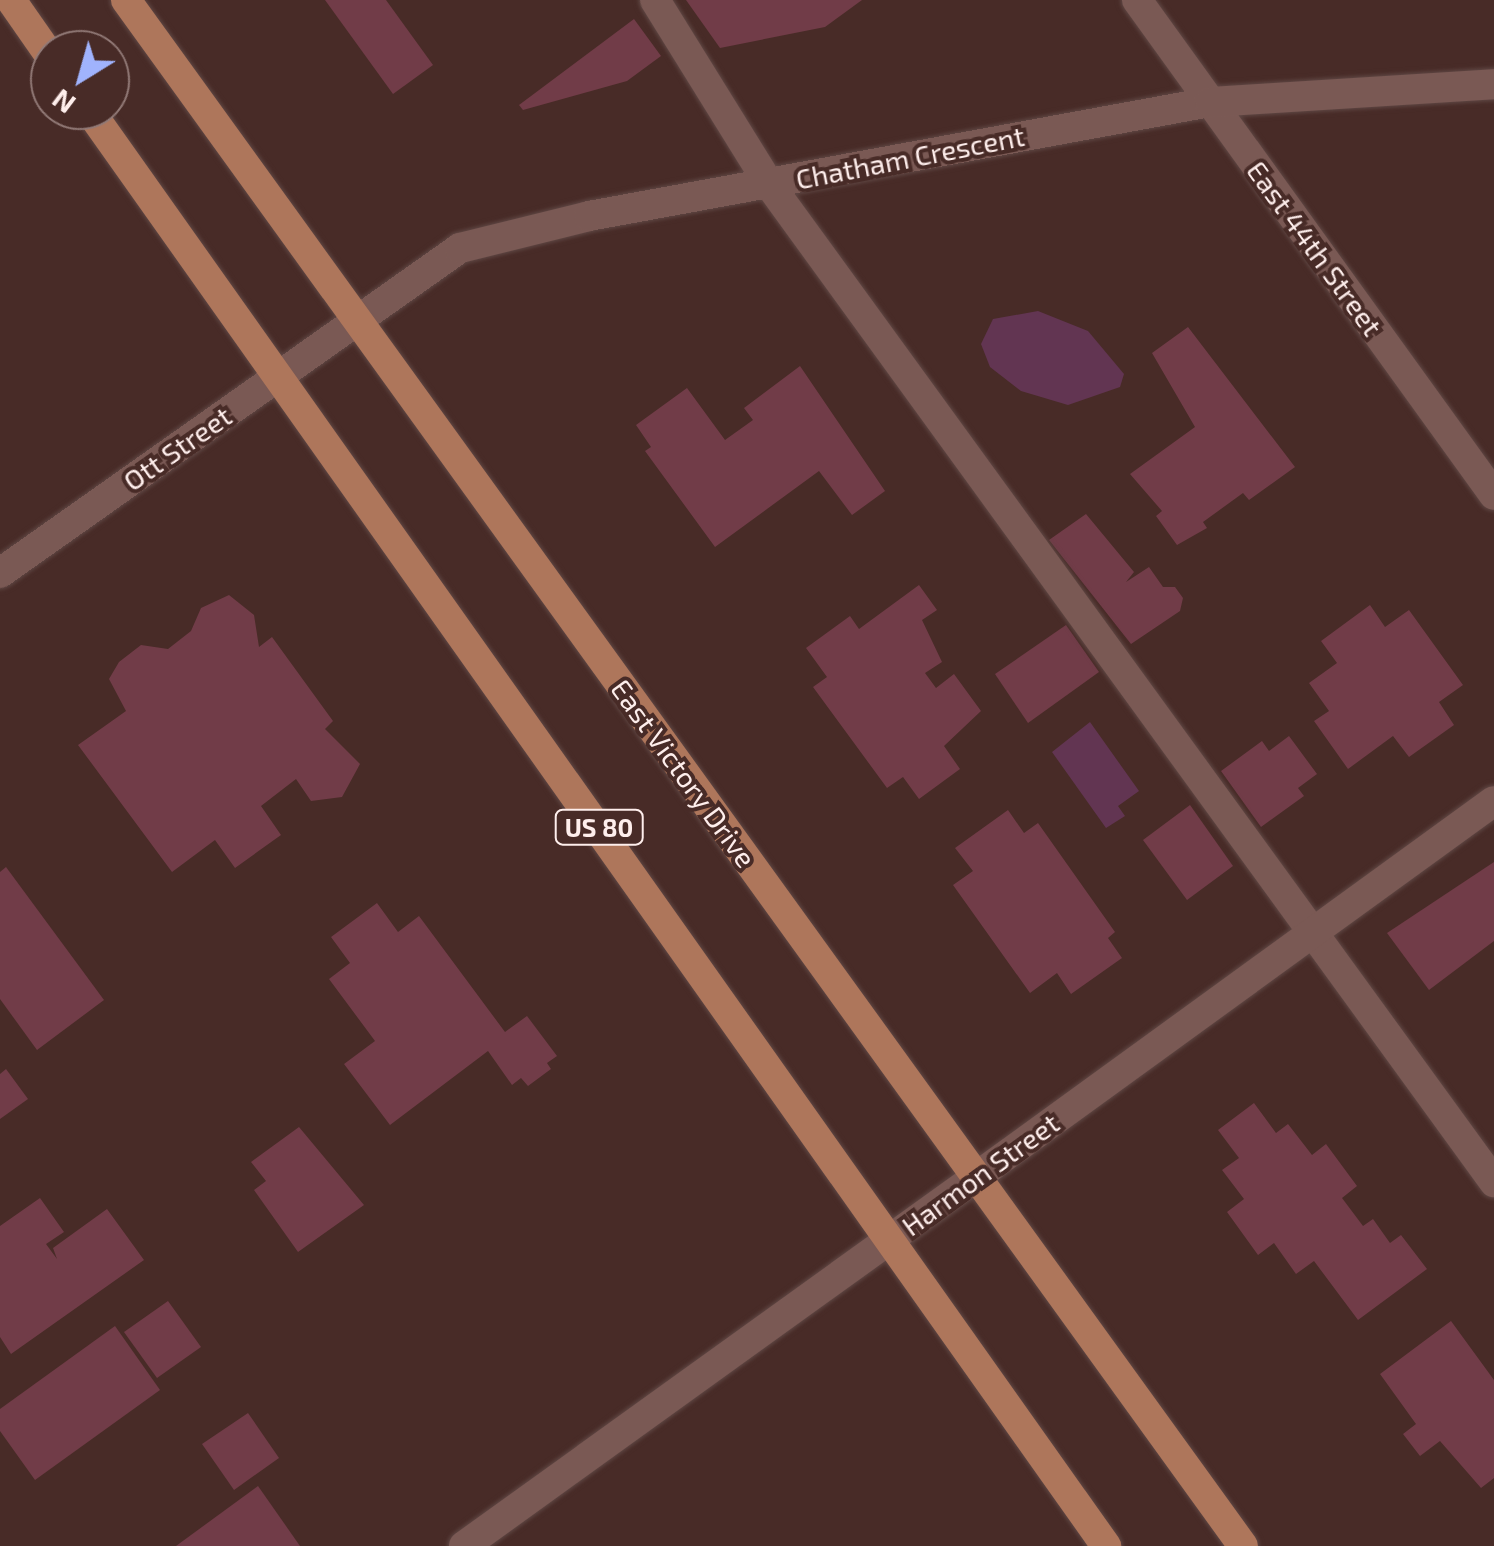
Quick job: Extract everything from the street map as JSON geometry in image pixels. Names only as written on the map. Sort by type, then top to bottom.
[{"type":"main road","points":[[10,0],[31,30]]},
{"type":"main road","name":"East Victory Drive","points":[[126,0],[354,324],[980,1175],[1243,1546]]},
{"type":"main road","name":"US 80","points":[[103,130],[1106,1546]]},
{"type":"street","points":[[655,0],[770,184],[1494,1182]]},
{"type":"street","name":"East 44th Street","points":[[1137,0],[1494,495]]},
{"type":"street","name":"Chatham Crescent","points":[[354,324],[460,248],[770,184],[1210,102],[1494,84]]},
{"type":"street","name":"Ott Street","points":[[0,573],[354,324]]},
{"type":"street","name":"Harmon Street","points":[[464,1546],[1494,802]]},
{"type":"shaded area","points":[[1038,311],[1088,331],[1124,374],[1120,387],[1068,405],[1021,391],[990,367],[981,344],[993,319]]},
{"type":"shaded area","points":[[1090,722],[1139,791],[1118,806],[1125,816],[1106,828],[1052,752]]},
{"type":"building","points":[[325,0],[386,0],[433,65],[393,94]]},
{"type":"building","points":[[686,0],[862,0],[825,27],[720,48]]},
{"type":"building","points":[[634,19],[661,56],[627,81],[523,110],[519,105]]},
{"type":"building","points":[[1188,327],[1295,467],[1249,500],[1243,493],[1203,522],[1207,528],[1177,545],[1156,516],[1162,511],[1130,474],[1195,427],[1152,353]]},
{"type":"building","points":[[800,366],[885,491],[852,515],[819,471],[715,547],[645,451],[651,447],[636,425],[687,388],[725,440],[753,420],[744,408]]},
{"type":"building","points":[[1086,514],[1134,572],[1126,582],[1149,567],[1163,587],[1175,587],[1183,598],[1180,611],[1131,644],[1049,540]]},
{"type":"building","points":[[919,585],[937,610],[922,620],[942,662],[925,673],[936,688],[954,674],[981,711],[944,746],[960,769],[919,799],[903,777],[887,788],[813,687],[827,677],[806,648],[850,616],[859,629]]},
{"type":"building","points":[[229,595],[254,615],[259,647],[272,637],[333,721],[325,729],[360,764],[342,797],[311,801],[296,779],[261,806],[281,835],[235,868],[215,840],[172,872],[78,745],[126,711],[109,679],[119,662],[141,645],[168,649],[191,631],[201,608]]},
{"type":"building","points":[[1370,605],[1385,627],[1409,610],[1463,685],[1439,702],[1454,725],[1409,757],[1393,736],[1348,769],[1314,721],[1329,711],[1309,683],[1337,663],[1321,641]]},
{"type":"building","points":[[1066,625],[1099,672],[1028,723],[995,674]]},
{"type":"building","points":[[1289,736],[1317,774],[1298,788],[1304,796],[1261,827],[1221,771],[1262,741],[1269,751]]},
{"type":"building","points":[[1190,805],[1233,866],[1187,900],[1143,840]]},
{"type":"building","points":[[1008,810],[1024,833],[1038,823],[1115,932],[1108,938],[1122,958],[1071,994],[1057,973],[1030,993],[953,885],[973,871],[955,848]]},
{"type":"building","points":[[1494,862],[1494,941],[1429,990],[1387,933]]},
{"type":"building","points":[[6,867],[104,1000],[37,1050],[0,999],[0,872]]},
{"type":"building","points":[[377,903],[398,932],[419,916],[505,1032],[527,1016],[557,1056],[547,1063],[551,1069],[528,1086],[521,1078],[512,1085],[488,1051],[390,1125],[344,1064],[375,1041],[329,979],[350,963],[331,937]]},
{"type":"building","points":[[6,1069],[28,1099],[0,1119],[0,1074]]},
{"type":"building","points":[[1254,1103],[1276,1133],[1288,1124],[1312,1155],[1326,1144],[1357,1186],[1342,1198],[1363,1226],[1373,1219],[1390,1243],[1401,1235],[1427,1269],[1358,1320],[1314,1261],[1296,1274],[1274,1243],[1258,1255],[1227,1212],[1244,1199],[1222,1170],[1239,1158],[1218,1130]]},
{"type":"building","points":[[299,1127],[364,1205],[298,1252],[254,1190],[266,1181],[251,1162]]},
{"type":"building","points":[[40,1198],[64,1232],[46,1244],[57,1259],[53,1248],[107,1209],[144,1260],[11,1354],[0,1337],[0,1226]]},
{"type":"building","points":[[168,1301],[201,1347],[157,1378],[124,1332]]},
{"type":"building","points":[[1451,1321],[1494,1380],[1494,1478],[1481,1488],[1440,1441],[1420,1456],[1403,1434],[1416,1424],[1380,1374]]},
{"type":"building","points":[[115,1326],[160,1390],[35,1480],[0,1431],[0,1409]]},
{"type":"building","points":[[248,1413],[279,1458],[234,1490],[202,1444]]},
{"type":"building","points":[[258,1486],[300,1546],[176,1546]]}]
